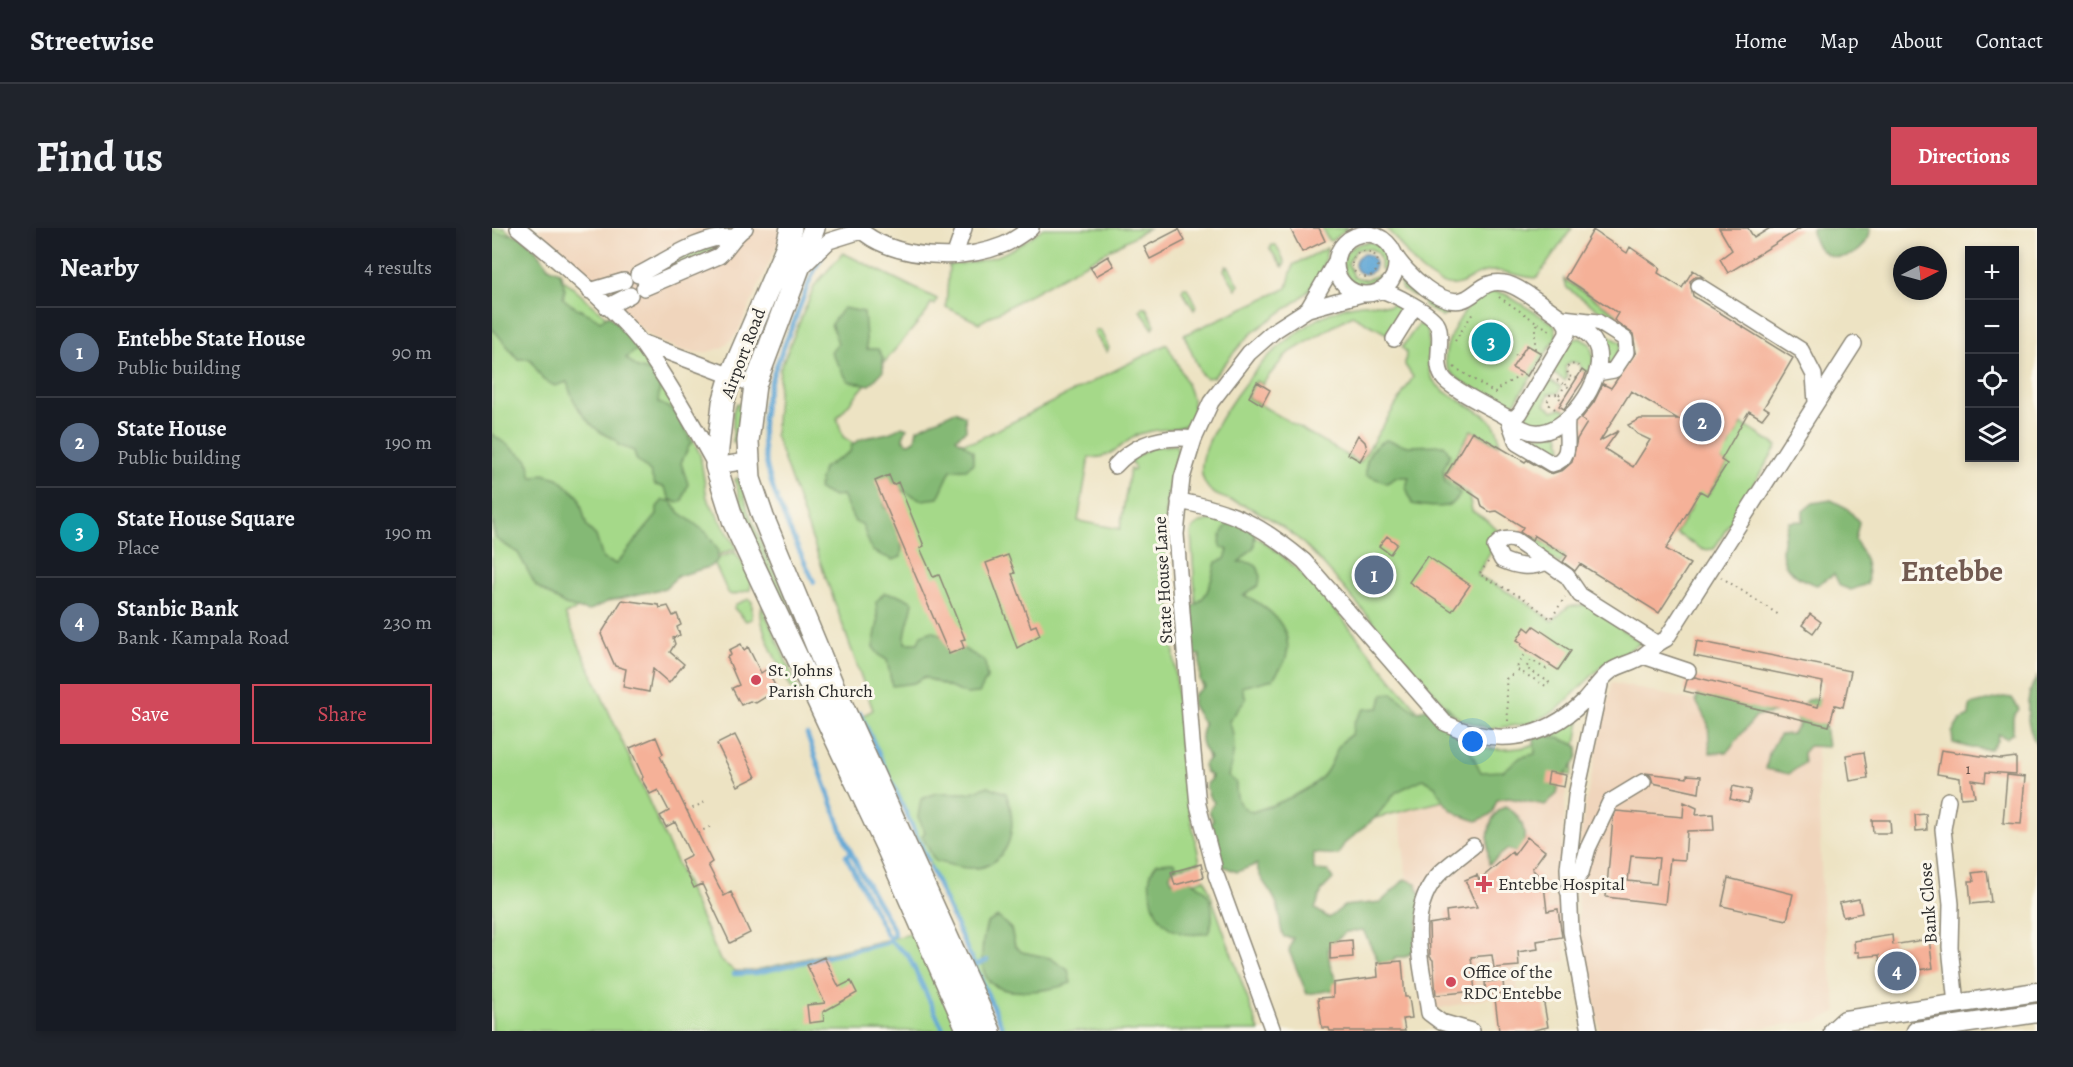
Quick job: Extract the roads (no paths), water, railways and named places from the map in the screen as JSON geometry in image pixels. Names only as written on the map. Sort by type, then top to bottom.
[{"type":"highway","name":"Airport Road","points":[[718,475],[723,403],[731,376],[786,248],[791,228]]},
{"type":"highway","name":"Airport Road","points":[[749,470],[755,385],[814,228]]},
{"type":"highway","points":[[749,470],[763,517],[832,683],[990,1031]]},
{"type":"highway","points":[[718,475],[734,523],[765,584],[968,1031]]},
{"type":"main road","points":[[1833,1031],[1845,1020],[2037,992]]},
{"type":"main road","points":[[1916,1031],[2037,1013]]},
{"type":"street","points":[[518,228],[590,291],[641,342],[691,419],[718,475],[749,470]]},
{"type":"street","points":[[955,254],[964,228]]},
{"type":"street","points":[[801,267],[829,241],[860,230],[875,240],[917,252],[955,254],[1005,244],[1031,228]]},
{"type":"street","points":[[590,291],[634,285],[719,256],[739,232]]},
{"type":"street","points":[[1362,294],[1342,282],[1344,260],[1348,241],[1370,234],[1384,241],[1404,271],[1442,297],[1455,301],[1467,298],[1481,286],[1496,282],[1507,283],[1588,334],[1595,342],[1600,358],[1597,373],[1567,422],[1555,430],[1540,433],[1524,429],[1445,380],[1438,325],[1393,293],[1380,290]]},
{"type":"street","points":[[1308,309],[1380,290],[1388,285],[1394,276],[1394,254]]},
{"type":"street","points":[[1308,309],[1344,260]]},
{"type":"street","points":[[607,307],[634,285]]},
{"type":"street","points":[[1699,286],[1801,350],[1814,375],[1816,402]]},
{"type":"street","points":[[1394,339],[1414,307]]},
{"type":"street","name":"State House Lane","points":[[1273,1031],[1215,869],[1198,805],[1176,534],[1182,478],[1194,439],[1210,402],[1249,353],[1275,331],[1308,309]]},
{"type":"street","points":[[1562,318],[1598,322],[1625,339],[1626,352],[1614,370],[1597,373]]},
{"type":"street","points":[[1508,418],[1515,418],[1520,413],[1567,334],[1567,326],[1562,318]]},
{"type":"street","points":[[641,342],[755,385]]},
{"type":"street","points":[[1179,501],[1218,508],[1237,515],[1285,545],[1304,561],[1444,723],[1466,734],[1508,739],[1537,733],[1560,720],[1583,702],[1611,672],[1643,656],[1656,644],[1666,639],[1677,626],[1854,344]]},
{"type":"street","points":[[1508,418],[1517,443],[1552,464],[1561,460],[1566,451],[1567,422]]},
{"type":"street","points":[[1115,466],[1128,452],[1144,444],[1160,439],[1194,439]]},
{"type":"street","points":[[1544,563],[1535,567],[1512,564],[1502,560],[1496,551],[1499,541],[1507,538],[1527,548],[1544,563],[1567,576],[1580,595],[1656,644]]},
{"type":"street","points":[[1643,656],[1688,671]]},
{"type":"street","points":[[1590,1031],[1571,931],[1568,868],[1576,796],[1600,682]]},
{"type":"street","points":[[1568,891],[1581,873],[1588,848],[1610,802],[1643,782]]},
{"type":"street","name":"Bank Close","points":[[1948,800],[1943,830],[1951,904],[1950,946],[1956,1004]]},
{"type":"street","points":[[1472,1031],[1441,1022],[1429,1013],[1418,920],[1424,899],[1440,873],[1473,846]]},
{"type":"water","points":[[1365,254],[1372,257],[1375,264],[1372,271],[1365,274],[1358,271],[1355,264],[1358,257]]},
{"type":"waterway","points":[[814,582],[776,496],[764,451],[763,427],[765,404],[773,375],[810,281],[823,255]]},
{"type":"waterway","points":[[860,713],[928,861]]},
{"type":"waterway","points":[[734,974],[756,973],[886,943],[894,934],[893,928],[862,875],[844,837],[807,734]]},
{"type":"waterway","points":[[851,853],[846,856],[887,935]]},
{"type":"waterway","points":[[930,867],[1004,1031]]},
{"type":"waterway","points":[[890,941],[908,955],[944,1031]]},
{"type":"waterway","points":[[975,965],[987,960]]},
{"type":"place","name":"State House Square","points":[[1491,342]]},
{"type":"place","name":"State House","points":[[1702,422]]},
{"type":"place","name":"Entebbe State House","points":[[1374,575]]},
{"type":"place","name":"St. Johns Parish Church","points":[[756,680]]},
{"type":"place","name":"Entebbe Hospital","points":[[1484,884]]},
{"type":"place","name":"Stanbic Bank","points":[[1897,971]]},
{"type":"place","name":"Office of the RDC Entebbe","points":[[1451,982]]},
{"type":"district","name":"Entebbe","points":[[1952,571]]}]
